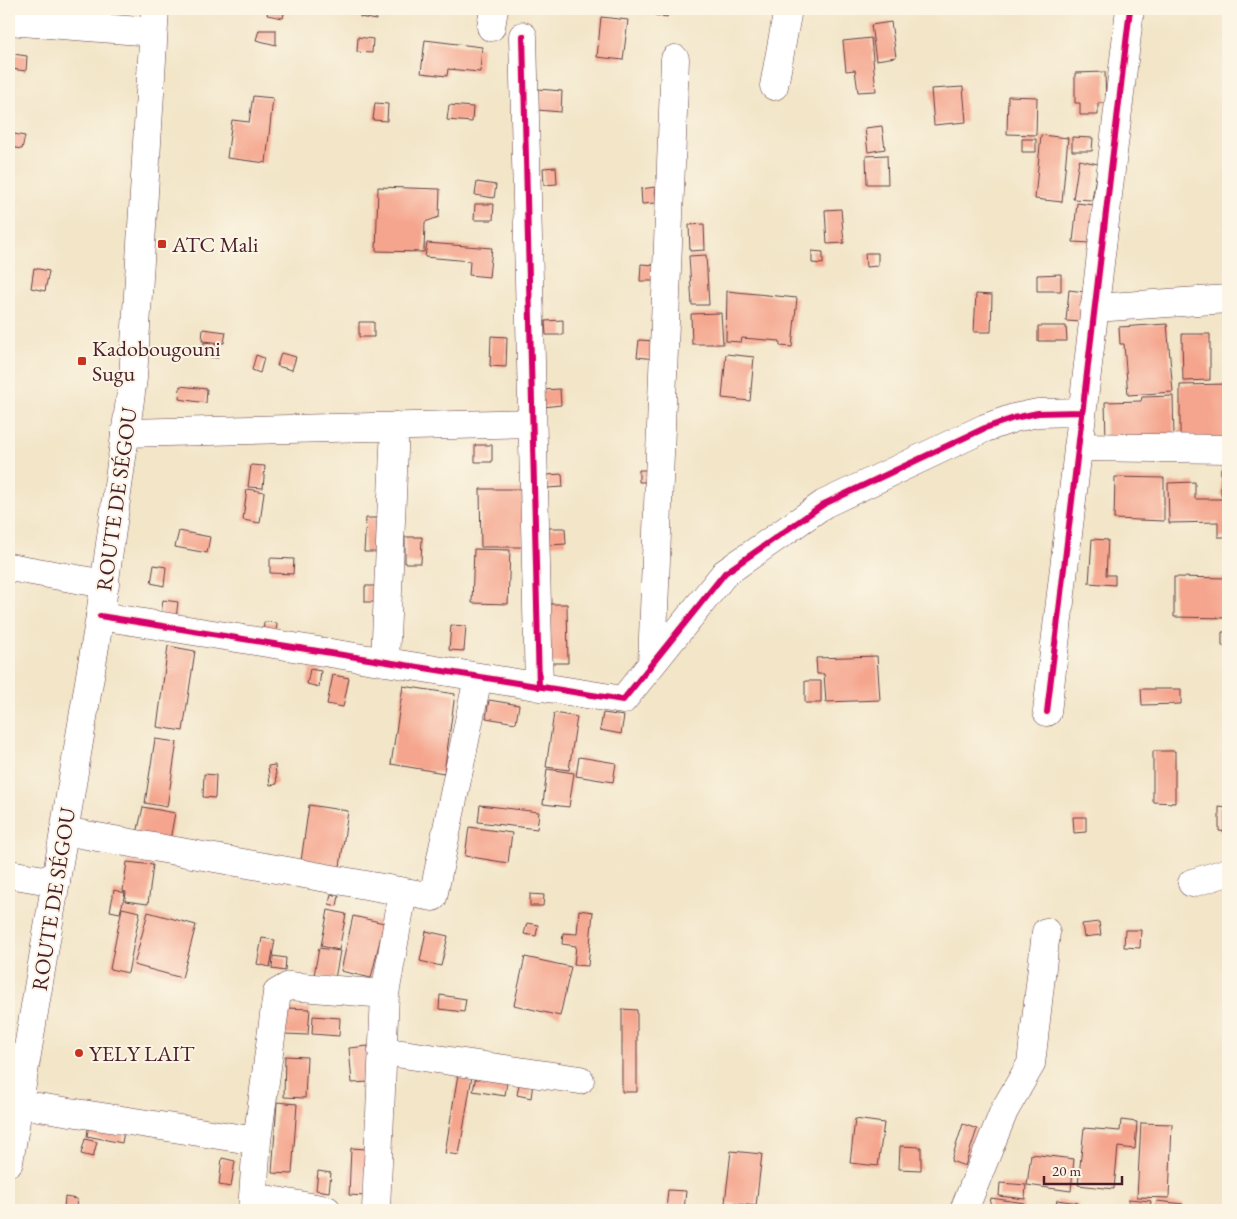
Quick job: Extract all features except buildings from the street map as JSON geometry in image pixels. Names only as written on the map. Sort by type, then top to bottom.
[{"type":"main road","points":[[774,86],[788,9]]},
{"type":"main road","points":[[1047,712],[1130,9]]},
{"type":"main road","points":[[9,21],[154,20]]},
{"type":"main road","name":"ROUTE DE SÉGOU","points":[[9,1162],[100,616],[133,378],[154,20]]},
{"type":"main road","points":[[523,36],[539,687]]},
{"type":"main road","points":[[652,664],[675,59]]},
{"type":"main road","points":[[1094,308],[1228,300]]},
{"type":"main road","points":[[100,616],[623,700],[725,573],[824,504],[985,428],[1014,418],[1038,413],[1081,412]]},
{"type":"main road","points":[[125,434],[532,423]]},
{"type":"main road","points":[[385,662],[395,426]]},
{"type":"main road","points":[[1078,447],[1228,449]]},
{"type":"main road","points":[[9,567],[105,584]]},
{"type":"main road","points":[[64,831],[433,897],[478,677]]},
{"type":"main road","points":[[1192,883],[1228,872]]},
{"type":"main road","points":[[9,874],[56,882]]},
{"type":"main road","points":[[376,1210],[385,994],[403,892]]},
{"type":"main road","points":[[964,1210],[1004,1111],[1031,1064],[1046,932]]},
{"type":"main road","points":[[328,1210],[254,1203],[257,1141],[277,993],[289,986],[385,994]]},
{"type":"main road","points":[[382,1051],[580,1080]]},
{"type":"main road","points":[[19,1104],[257,1141]]},
{"type":"cycle path","points":[[1047,712],[1130,9]]},
{"type":"cycle path","points":[[523,36],[539,687]]},
{"type":"cycle path","points":[[100,616],[623,700],[725,573],[824,504],[985,428],[1014,418],[1038,413],[1081,412]]},
{"type":"place","name":"ATC Mali","points":[[162,244]]},
{"type":"place","name":"Kadobougouni Sugu","points":[[82,361]]},
{"type":"place","name":"YELY LAIT","points":[[79,1053]]}]
